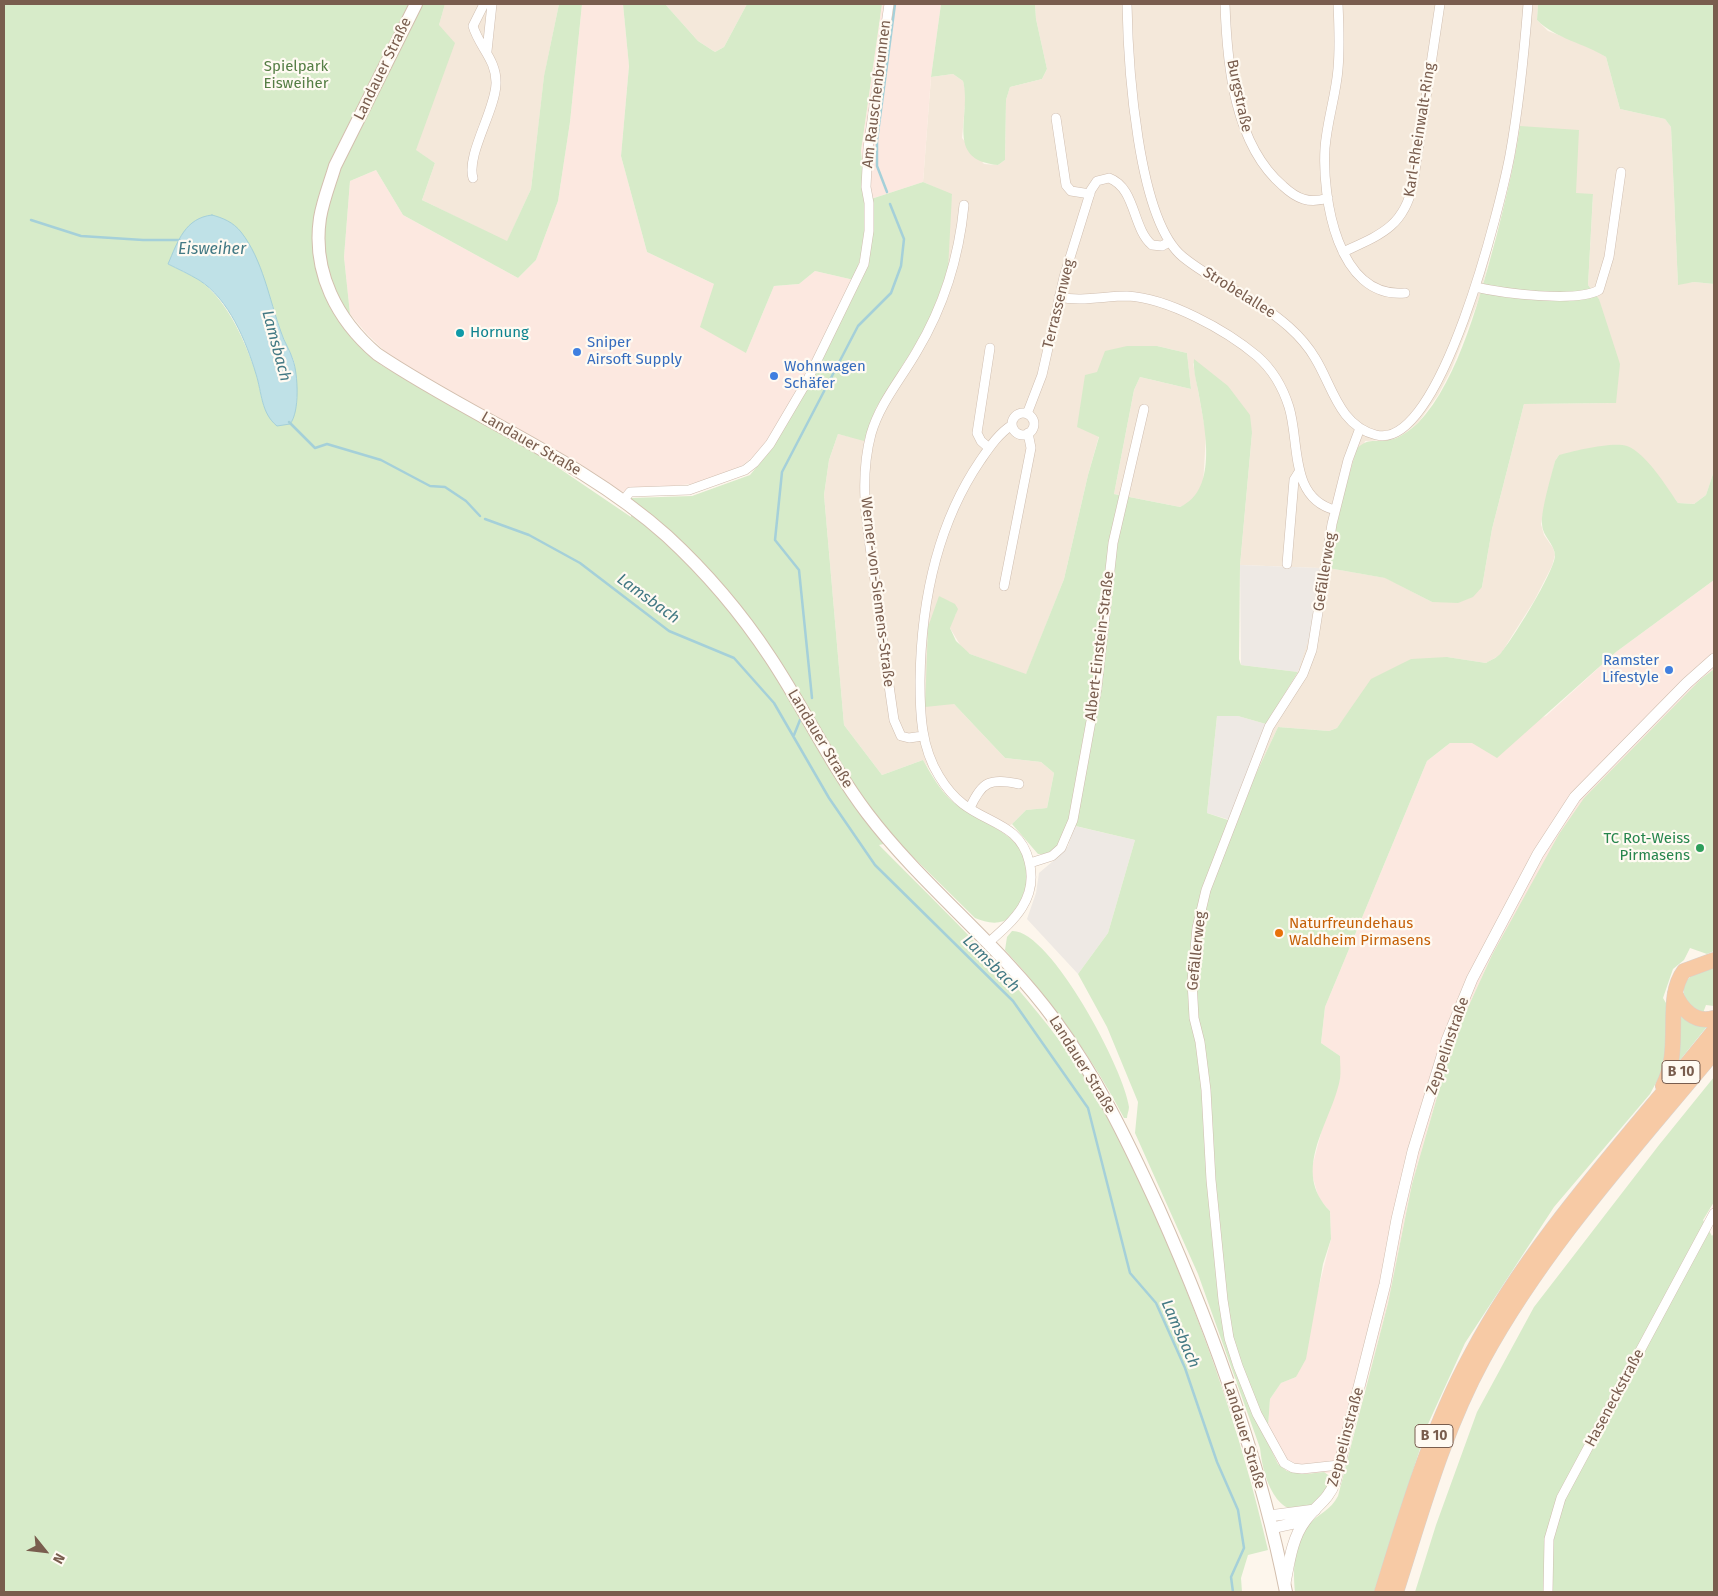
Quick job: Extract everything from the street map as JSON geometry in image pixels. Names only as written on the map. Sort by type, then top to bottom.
[{"type":"highway","points":[[1647,1113],[1665,1084],[1673,1059],[1675,993],[1680,977],[1684,971],[1714,960]]},
{"type":"highway","points":[[1675,993],[1684,1010],[1691,1015],[1703,1019],[1714,1018]]},
{"type":"highway","name":"B 10","points":[[1382,1592],[1435,1435],[1459,1377],[1481,1335],[1540,1246],[1714,1031]]},
{"type":"highway","name":"B 10","points":[[1396,1592],[1453,1425],[1475,1375],[1506,1318],[1560,1241],[1714,1052]]},
{"type":"main road","name":"Landauer Straße","points":[[416,4],[335,166],[328,187],[320,218],[319,237],[322,267],[330,296],[346,323],[377,354],[572,466],[623,501],[666,536],[712,581],[734,607],[770,657],[829,755],[866,811],[898,851],[988,943],[1032,992],[1072,1043],[1123,1133],[1168,1232],[1204,1318],[1243,1427],[1270,1522],[1286,1588]]},
{"type":"street","points":[[473,178],[472,162],[492,107],[496,84],[494,69],[487,51],[478,40],[474,26],[484,4]]},
{"type":"street","points":[[487,51],[492,4]]},
{"type":"street","name":"Am Rauschenbrunnen","points":[[623,501],[630,492],[689,490],[705,486],[745,470],[754,463],[770,444],[806,383],[864,264],[869,231],[869,203],[866,187],[868,148],[889,4]]},
{"type":"street","name":"Strobelallee","points":[[1127,4],[1131,76],[1146,181],[1158,222],[1169,242],[1190,262],[1262,305],[1292,330],[1315,358],[1344,413],[1360,428],[1378,436],[1386,436],[1404,427],[1423,408],[1442,372],[1476,288],[1510,156],[1519,101],[1528,4]]},
{"type":"street","name":"Burgstraße","points":[[1225,4],[1239,113],[1250,144],[1267,171],[1298,198],[1313,202],[1328,198]]},
{"type":"street","points":[[1338,4],[1338,70],[1325,154],[1328,198],[1336,236],[1354,271],[1367,282],[1386,293],[1405,293]]},
{"type":"street","name":"Karl-Rheinwalt-Ring","points":[[1343,252],[1388,229],[1397,222],[1408,206],[1440,4]]},
{"type":"street","points":[[1056,118],[1066,185],[1071,190],[1090,194],[1101,179],[1109,178],[1118,182],[1123,187],[1148,242],[1157,247],[1169,242]]},
{"type":"street","points":[[1476,288],[1529,295],[1582,295],[1599,290],[1604,280],[1612,243],[1621,172]]},
{"type":"street","name":"Terrassenweg","points":[[1027,414],[1042,375],[1059,296],[1090,194]]},
{"type":"street","name":"Werner-von-Siemens-Straße","points":[[923,736],[909,738],[901,736],[894,720],[864,501],[865,472],[872,433],[879,413],[927,333],[948,286],[957,254],[964,205]]},
{"type":"street","points":[[1059,296],[1078,298],[1128,296],[1160,302],[1189,315],[1245,346],[1267,366],[1286,397],[1292,420],[1300,472],[1305,486],[1320,505],[1335,510]]},
{"type":"street","points":[[989,448],[976,433],[990,348]]},
{"type":"street","name":"Albert-Einstein-Straße","points":[[1030,863],[1052,856],[1061,848],[1072,820],[1097,688],[1115,534],[1144,409]]},
{"type":"street","points":[[1004,586],[1031,448],[1028,434],[1034,426],[1031,416],[1018,414],[1012,421],[1012,425],[1016,432],[1028,434]]},
{"type":"street","points":[[988,943],[1016,918],[1027,902],[1031,890],[1030,863],[1026,850],[1011,831],[970,808],[955,797],[939,775],[923,736],[920,652],[922,621],[930,583],[949,518],[964,487],[989,448],[1004,430],[1012,425]]},
{"type":"street","name":"Gefällerweg","points":[[1339,1465],[1302,1469],[1293,1468],[1284,1463],[1257,1414],[1238,1366],[1230,1338],[1222,1291],[1206,1090],[1200,1042],[1194,1018],[1192,981],[1197,928],[1206,890],[1269,727],[1303,674],[1312,650],[1335,510],[1348,460],[1360,428]]},
{"type":"street","points":[[1287,564],[1294,480],[1300,472]]},
{"type":"street","name":"Zeppelinstraße","points":[[1304,1521],[1331,1493],[1385,1284],[1397,1219],[1413,1150],[1447,1040],[1472,979],[1538,854],[1575,797],[1714,659]]},
{"type":"street","points":[[970,808],[981,788],[989,782],[999,780],[1019,784]]},
{"type":"street","name":"Haseneckstraße","points":[[1548,1592],[1549,1539],[1562,1498],[1714,1213]]},
{"type":"street","points":[[1270,1522],[1319,1507]]},
{"type":"street","points":[[1270,1522],[1304,1521],[1296,1537],[1286,1588]]},
{"type":"shaded area","points":[[445,4],[559,4],[544,77],[531,189],[507,242],[422,200],[435,163],[415,150],[427,116],[439,25]]},
{"type":"shaded area","points":[[582,4],[623,4],[629,66],[621,156],[647,252],[714,284],[746,353],[774,286],[799,284],[815,271],[854,280],[780,421],[758,453],[739,468],[699,483],[621,492],[398,364],[367,334],[350,314],[344,257],[350,181],[376,170],[403,215],[518,278],[536,260],[558,201],[570,122]]},
{"type":"shaded area","points":[[665,4],[747,4],[724,47],[715,52],[698,41]]},
{"type":"shaded area","points":[[882,4],[941,4],[931,77],[923,182],[871,199],[861,151]]},
{"type":"shaded area","points":[[1035,4],[1538,4],[1537,20],[1548,31],[1591,47],[1606,57],[1620,109],[1665,119],[1671,127],[1678,284],[1694,282],[1714,284],[1714,471],[1706,495],[1694,504],[1678,503],[1642,457],[1559,455],[1555,461],[1541,524],[1544,535],[1553,548],[1555,555],[1552,566],[1534,601],[1500,655],[1486,663],[1447,657],[1349,712],[1337,728],[1329,731],[1278,727],[1254,778],[1238,823],[1230,820],[1266,724],[1298,672],[1319,568],[1240,565],[1252,433],[1193,363],[1206,434],[1203,485],[1190,503],[1180,507],[1114,494],[1134,390],[1140,377],[1191,389],[1187,353],[1157,346],[1099,436],[1064,579],[1026,675],[970,654],[962,648],[950,628],[950,623],[956,614],[939,596],[954,704],[1005,758],[1041,762],[1054,773],[1047,808],[1026,810],[1012,824],[1001,830],[980,820],[947,796],[923,760],[882,775],[844,725],[824,495],[829,460],[838,434],[864,440],[876,408],[927,326],[952,195],[923,182],[931,77],[953,74],[963,81],[966,94],[962,138],[984,164],[998,165],[1005,160],[1006,100],[1010,87],[1042,79],[1047,69],[1036,19]],"holes":[[[1520,126],[1576,194],[1593,195],[1588,285],[1599,299],[1616,403],[1524,404],[1492,529],[1482,587],[1432,602],[1386,578],[1328,568],[1365,441],[1389,440],[1403,435],[1418,423],[1438,395],[1451,370],[1480,296],[1516,154]]]},
{"type":"shaded area","points":[[1240,565],[1320,568],[1311,632],[1298,672],[1241,665]]},
{"type":"shaded area","points":[[1714,580],[1714,669],[1701,679],[1492,955],[1464,1016],[1443,1076],[1412,1184],[1388,1303],[1343,1472],[1306,1474],[1287,1471],[1278,1464],[1267,1441],[1270,1399],[1281,1383],[1296,1377],[1331,1239],[1330,1211],[1319,1199],[1311,1171],[1326,1114],[1340,1079],[1340,1056],[1321,1043],[1325,1007],[1427,761],[1450,743],[1472,743],[1546,716],[1616,652]]},
{"type":"shaded area","points":[[1217,716],[1238,716],[1266,724],[1230,820],[1207,813]]},
{"type":"shaded area","points":[[1075,826],[1135,840],[1108,933],[1078,974],[1027,919],[1036,893],[1039,873],[1068,846]]},
{"type":"green space","name":"Spielpark Eisweiher","points":[[4,4],[445,4],[439,25],[455,43],[416,150],[435,163],[422,200],[507,241],[531,189],[544,76],[559,4],[582,4],[570,122],[558,201],[536,260],[518,278],[403,215],[376,170],[350,181],[344,257],[350,314],[381,365],[538,454],[631,517],[631,498],[692,496],[750,475],[774,446],[862,279],[869,258],[871,199],[923,182],[952,194],[948,270],[927,326],[876,408],[864,441],[838,434],[829,460],[824,495],[844,725],[882,775],[923,760],[946,795],[958,806],[1000,831],[1013,841],[1022,852],[1027,867],[1026,885],[1022,897],[1011,916],[1003,921],[994,923],[975,918],[897,841],[879,845],[979,946],[1049,1026],[1081,1071],[1101,1106],[1146,1196],[1200,1326],[1231,1414],[1268,1550],[1248,1555],[1241,1578],[1242,1592],[4,1592]],"holes":[[[240,231],[261,272],[281,333],[294,361],[297,401],[294,413],[266,410],[262,401],[256,373],[241,336],[221,301],[202,282],[168,264]]]},
{"type":"green space","points":[[623,4],[665,4],[698,41],[715,52],[724,47],[747,4],[882,4],[861,151],[866,195],[864,245],[854,280],[815,271],[799,284],[774,286],[746,353],[700,327],[714,284],[647,252],[621,156],[629,66]]},
{"type":"green space","points":[[941,4],[1035,4],[1036,19],[1047,69],[1042,79],[1010,87],[1006,100],[1005,160],[998,165],[981,161],[971,155],[966,145],[963,81],[953,74],[931,77]]},
{"type":"green space","points":[[1538,4],[1714,4],[1714,284],[1694,282],[1678,285],[1671,127],[1665,119],[1620,109],[1606,57],[1553,32],[1537,20]]},
{"type":"green space","points":[[1520,126],[1579,130],[1576,193],[1593,194],[1588,285],[1599,299],[1620,364],[1616,403],[1524,404],[1492,529],[1482,587],[1473,597],[1458,603],[1432,602],[1385,578],[1328,568],[1339,510],[1357,448],[1369,441],[1384,441],[1397,438],[1418,423],[1433,405],[1457,359],[1476,308],[1497,234]]},
{"type":"green space","points":[[1127,346],[1157,346],[1187,353],[1191,389],[1140,377],[1134,390],[1114,494],[1180,507],[1193,498],[1201,486],[1205,471],[1206,454],[1194,359],[1228,386],[1250,415],[1252,433],[1240,565],[1239,659],[1241,665],[1298,672],[1266,724],[1238,716],[1217,716],[1207,813],[1237,823],[1254,778],[1278,727],[1329,731],[1337,728],[1371,679],[1411,659],[1447,657],[1486,663],[1501,653],[1515,634],[1553,565],[1555,556],[1553,548],[1544,532],[1542,518],[1555,461],[1559,455],[1603,446],[1627,446],[1641,455],[1662,479],[1678,503],[1694,504],[1706,495],[1714,471],[1714,580],[1616,652],[1497,758],[1472,743],[1450,743],[1427,761],[1325,1007],[1321,1043],[1340,1056],[1340,1079],[1317,1146],[1313,1163],[1313,1179],[1319,1195],[1330,1211],[1331,1239],[1323,1264],[1306,1359],[1296,1377],[1281,1383],[1270,1399],[1267,1441],[1278,1464],[1287,1471],[1306,1474],[1324,1472],[1331,1477],[1328,1486],[1317,1501],[1301,1509],[1285,1506],[1277,1499],[1267,1481],[1260,1448],[1198,1274],[1135,1133],[1138,1102],[1107,1027],[1078,974],[1108,933],[1135,840],[1067,824],[1058,847],[1046,854],[1038,854],[1012,824],[1026,810],[1047,808],[1054,773],[1041,762],[1005,758],[954,704],[925,707],[928,627],[939,596],[955,604],[958,609],[950,628],[956,641],[970,654],[1026,674],[1064,579],[1088,475],[1099,437],[1077,427],[1085,375],[1097,372],[1105,351]]},
{"type":"green space","points":[[1714,669],[1714,951],[1707,954],[1690,948],[1684,960],[1673,969],[1663,998],[1669,1008],[1664,1068],[1650,1094],[1554,1207],[1465,1343],[1428,1424],[1374,1592],[1295,1592],[1294,1566],[1299,1539],[1308,1525],[1332,1505],[1338,1496],[1388,1303],[1412,1184],[1443,1076],[1464,1016],[1492,955],[1559,834],[1584,798],[1701,679]]},
{"type":"green space","points":[[1012,931],[1028,937],[1046,953],[1065,976],[1083,1005],[1100,1035],[1124,1089],[1129,1107],[1127,1118],[1124,1118],[1099,1073],[1055,1009],[1005,950],[1007,937]]},
{"type":"green space","points":[[1714,967],[1714,1006],[1706,1005],[1703,1013],[1688,1007],[1684,990],[1688,979]]},
{"type":"green space","points":[[1679,1015],[1709,1024],[1676,1065]]},
{"type":"green space","points":[[1714,1077],[1714,1202],[1703,1220],[1712,1236],[1714,1233],[1714,1592],[1415,1592],[1436,1525],[1477,1412],[1534,1307]]},
{"type":"water","name":"Eisweiher","points":[[212,215],[228,221],[241,232],[255,255],[265,280],[282,336],[295,366],[297,402],[290,424],[277,426],[268,415],[247,348],[228,309],[210,288],[168,264],[179,239],[189,226],[203,217]]},
{"type":"waterway","points":[[887,192],[877,166],[877,140],[895,4]]},
{"type":"waterway","points":[[812,698],[799,570],[775,540],[782,472],[858,326],[891,293],[901,266],[904,239],[890,204]]},
{"type":"waterway","name":"Lamsbach","points":[[31,220],[81,236],[180,240]]},
{"type":"waterway","name":"Lamsbach","points":[[289,422],[315,448],[327,444],[381,460],[430,486],[445,487],[466,501],[480,516]]},
{"type":"waterway","name":"Lamsbach","points":[[485,519],[529,535],[580,563],[669,631],[734,658],[774,703],[829,798],[875,865],[1013,1001],[1088,1108],[1130,1273],[1156,1303],[1185,1368],[1217,1462],[1238,1510],[1244,1548],[1231,1577],[1233,1592]]},
{"type":"waterway","points":[[794,735],[800,720]]},
{"type":"place","name":"Hornung","points":[[460,333]]},
{"type":"place","name":"Sniper Airsoft Supply","points":[[577,352]]},
{"type":"place","name":"Wohnwagen Schäfer","points":[[774,376]]},
{"type":"place","name":"Ramster Lifestyle","points":[[1669,670]]},
{"type":"place","name":"TC Rot-Weiss Pirmasens","points":[[1700,848]]},
{"type":"place","name":"Naturfreundehaus Waldheim Pirmasens","points":[[1279,933]]}]
